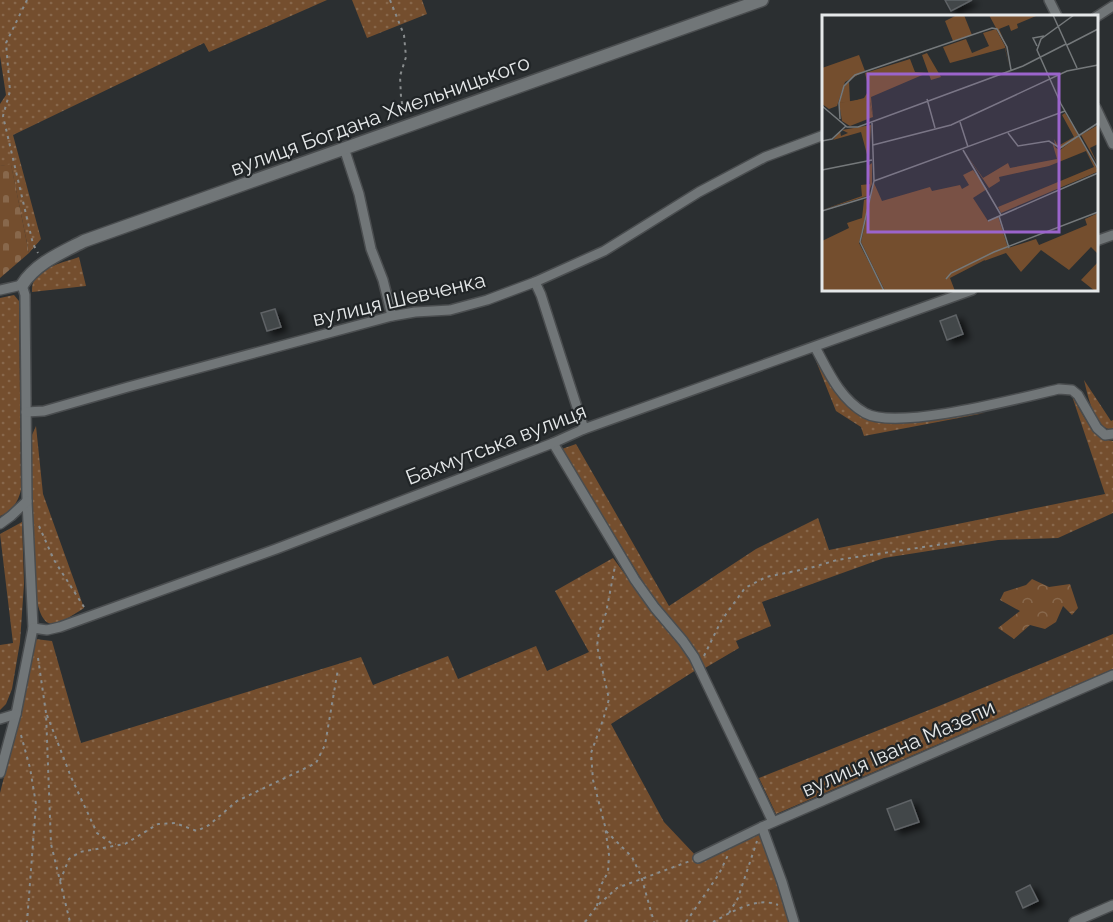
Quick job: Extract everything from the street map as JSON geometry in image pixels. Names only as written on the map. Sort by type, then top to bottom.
[{"type":"street","name":"вулиця Богдана Хмельницького","points":[[22,285],[27,277],[44,262],[84,241],[762,0]]},
{"type":"street","points":[[1049,0],[1056,15]]},
{"type":"street","points":[[1098,16],[1113,6]]},
{"type":"street","points":[[1098,112],[1113,144]]},
{"type":"street","name":"вулиця Шевченка","points":[[26,412],[44,411],[392,316],[450,310],[486,300],[535,282],[604,251],[699,192],[765,157],[822,136]]},
{"type":"street","points":[[344,148],[360,194],[371,249],[383,280],[392,316]]},
{"type":"street","points":[[1098,240],[1113,235]]},
{"type":"street","points":[[535,282],[544,303],[584,429]]},
{"type":"street","points":[[0,290],[22,285],[25,295],[27,501],[33,628],[16,714],[0,773]]},
{"type":"street","name":"Бахмутська вулиця","points":[[33,628],[47,630],[89,617],[276,549],[554,443],[584,429],[969,291]]},
{"type":"street","points":[[815,347],[830,375],[849,400],[864,412],[878,418],[893,419],[944,414],[1066,389],[1078,395],[1097,428],[1106,435],[1113,434]]},
{"type":"street","points":[[554,443],[635,580],[684,641],[699,666],[773,822]]},
{"type":"street","points":[[0,524],[27,501]]},
{"type":"street","name":"вулиця Івана Мазепи","points":[[698,858],[773,822],[1113,675]]},
{"type":"street","points":[[0,719],[16,714]]},
{"type":"street","points":[[762,827],[794,922]]},
{"type":"street","points":[[1074,922],[1113,905]]},
{"type":"path","points":[[27,0],[6,43],[10,91],[3,116],[33,244],[44,262]]},
{"type":"path","points":[[390,0],[404,35],[406,57],[400,76],[404,127]]},
{"type":"path","points":[[28,512],[41,529],[54,560],[89,617]]},
{"type":"path","points":[[699,666],[721,621],[745,588],[766,577],[837,560],[964,541]]},
{"type":"path","points":[[597,906],[600,886],[608,872],[609,855],[606,831],[593,780],[591,753],[609,699],[597,646],[598,632],[606,613],[618,551]]},
{"type":"path","points":[[36,649],[46,713],[51,844],[70,922]]},
{"type":"path","points":[[60,881],[69,859],[80,852],[125,844],[158,824],[176,823],[196,831],[209,825],[237,801],[316,763],[325,745],[338,669]]},
{"type":"path","points":[[46,713],[71,777],[97,833],[118,845]]},
{"type":"path","points":[[21,734],[36,804],[27,922]]},
{"type":"path","points":[[729,913],[738,898],[762,827]]},
{"type":"path","points":[[606,831],[632,857],[642,879],[654,922]]},
{"type":"path","points":[[686,922],[719,874],[735,840]]},
{"type":"path","points":[[587,921],[597,906],[617,888],[698,858]]},
{"type":"path","points":[[713,922],[754,903],[773,903],[790,910]]},
{"type":"green space","points":[[0,0],[327,0],[209,52],[204,43],[13,135],[41,239],[29,253],[11,165],[0,166],[0,104],[6,95],[0,56]]},
{"type":"green space","points":[[352,0],[422,0],[427,14],[367,38]]},
{"type":"green space","points":[[11,164],[29,253],[0,278],[0,166]]},
{"type":"green space","points":[[79,257],[86,286],[32,292],[36,277],[46,269]]},
{"type":"green space","points":[[14,295],[19,301],[21,490],[14,506],[0,516],[0,298]]},
{"type":"green space","points":[[816,361],[851,410],[868,419],[896,424],[985,413],[864,436],[861,427],[836,411]]},
{"type":"green space","points":[[1084,380],[1111,421],[1113,420],[1113,430],[1106,428],[1097,418]]},
{"type":"green space","points":[[1072,396],[1093,430],[1113,441],[1113,513],[1058,538],[998,540],[884,558],[762,602],[771,626],[736,641],[739,648],[705,668],[689,642],[651,595],[562,449],[576,444],[669,606],[756,549],[818,518],[829,550],[1105,494]]},
{"type":"green space","points":[[36,426],[43,494],[84,608],[59,623],[53,624],[43,618],[36,597],[31,465],[32,435]]},
{"type":"green space","points":[[22,522],[24,584],[20,642],[12,689],[6,704],[0,710],[0,645],[13,643],[0,534]]},
{"type":"green space","points":[[613,558],[653,612],[678,639],[696,670],[611,724],[664,822],[698,858],[760,831],[791,922],[0,922],[0,793],[18,722],[35,639],[52,641],[81,743],[361,657],[373,685],[448,656],[458,679],[536,646],[547,671],[589,652],[555,591]]},
{"type":"green space","points":[[1032,579],[1049,587],[1070,584],[1078,608],[1072,615],[1063,606],[1056,622],[1045,629],[1030,625],[1014,639],[998,628],[1020,611],[1000,600],[1004,592],[1026,585]]},
{"type":"green space","points":[[1113,634],[1113,669],[776,814],[759,778],[939,706]]},
{"type":"building","points":[[945,0],[972,0],[951,11]]},
{"type":"building","points":[[275,309],[281,327],[267,331],[261,313]]},
{"type":"building","points":[[956,315],[963,334],[947,340],[940,321]]},
{"type":"building","points":[[911,800],[919,822],[895,830],[887,809]]},
{"type":"building","points":[[1030,885],[1038,901],[1023,908],[1016,892]]}]
